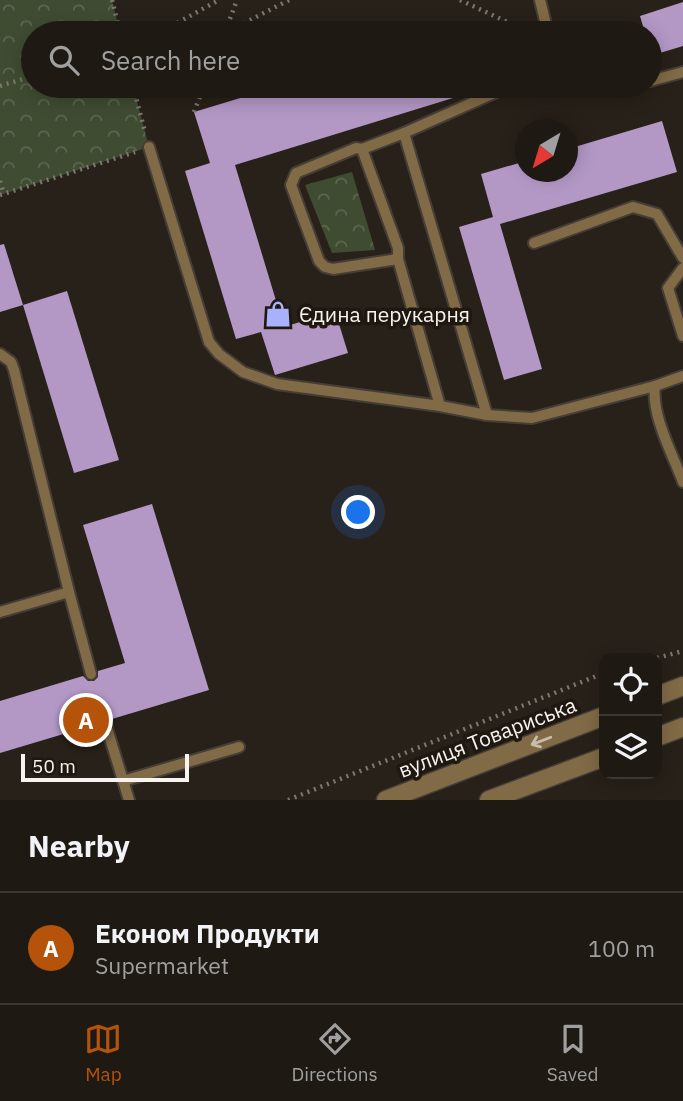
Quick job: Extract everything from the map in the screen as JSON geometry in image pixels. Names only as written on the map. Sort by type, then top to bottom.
[{"type":"street","points":[[662,694],[683,686]]},
{"type":"street","name":"вулиця Товариська","points":[[386,800],[599,718]]},
{"type":"street","points":[[662,735],[683,727]]},
{"type":"street","points":[[489,800],[599,759]]},
{"type":"lane","points":[[540,0],[545,21]]},
{"type":"lane","points":[[662,78],[683,72]]},
{"type":"lane","points":[[397,259],[344,268],[325,267],[319,261],[291,185],[292,179],[301,169],[356,148],[362,149],[404,134],[484,98]]},
{"type":"lane","points":[[404,134],[487,415]]},
{"type":"lane","points":[[149,147],[209,342],[219,354],[243,372],[277,384],[487,415],[531,418],[655,386],[683,376]]},
{"type":"lane","points":[[362,149],[398,248],[397,259],[440,406]]},
{"type":"lane","points":[[534,243],[633,206],[657,214],[683,258]]},
{"type":"lane","points":[[683,268],[668,288],[683,336]]},
{"type":"lane","points":[[0,354],[11,362],[15,370],[91,674]]},
{"type":"lane","points":[[655,386],[656,409],[683,482]]},
{"type":"lane","points":[[0,612],[69,592]]},
{"type":"lane","points":[[105,722],[129,800]]},
{"type":"lane","points":[[123,781],[239,747]]},
{"type":"path","points":[[112,0],[117,21]]},
{"type":"path","points":[[181,21],[219,0]]},
{"type":"path","points":[[229,21],[237,0]]},
{"type":"path","points":[[248,21],[289,0]]},
{"type":"path","points":[[460,0],[505,21]]},
{"type":"path","points":[[0,86],[21,80]]},
{"type":"path","points":[[0,181],[2,195],[149,147],[136,98]]},
{"type":"path","points":[[194,112],[199,98]]},
{"type":"path","points":[[662,657],[683,651]]},
{"type":"path","points":[[288,800],[599,675]]},
{"type":"green space","points":[[0,0],[112,0],[117,21],[21,21],[21,98],[136,98],[149,147],[0,195]]},
{"type":"green space","points":[[352,172],[375,250],[332,253],[305,185]]},
{"type":"building","points":[[683,2],[683,46],[662,52],[662,21],[641,21],[640,16]]},
{"type":"building","points":[[240,98],[453,98],[235,165],[284,327],[335,311],[348,353],[275,375],[261,332],[236,339],[185,171],[210,163],[194,112]]},
{"type":"building","points":[[662,121],[677,172],[500,224],[542,369],[504,380],[459,227],[493,217],[481,174],[515,164],[515,182],[578,182],[578,146]]},
{"type":"building","points":[[4,244],[23,305],[0,312],[0,245]]},
{"type":"building","points":[[67,291],[119,460],[74,473],[23,305]]},
{"type":"building","points":[[152,504],[209,690],[112,719],[102,715],[97,724],[0,753],[0,701],[83,676],[88,681],[94,681],[98,677],[98,671],[125,663],[83,525]]},
{"type":"place","name":"Єдина перукарня","points":[[278,314]]},
{"type":"place","name":"Економ Продукти","points":[[86,720]]}]
